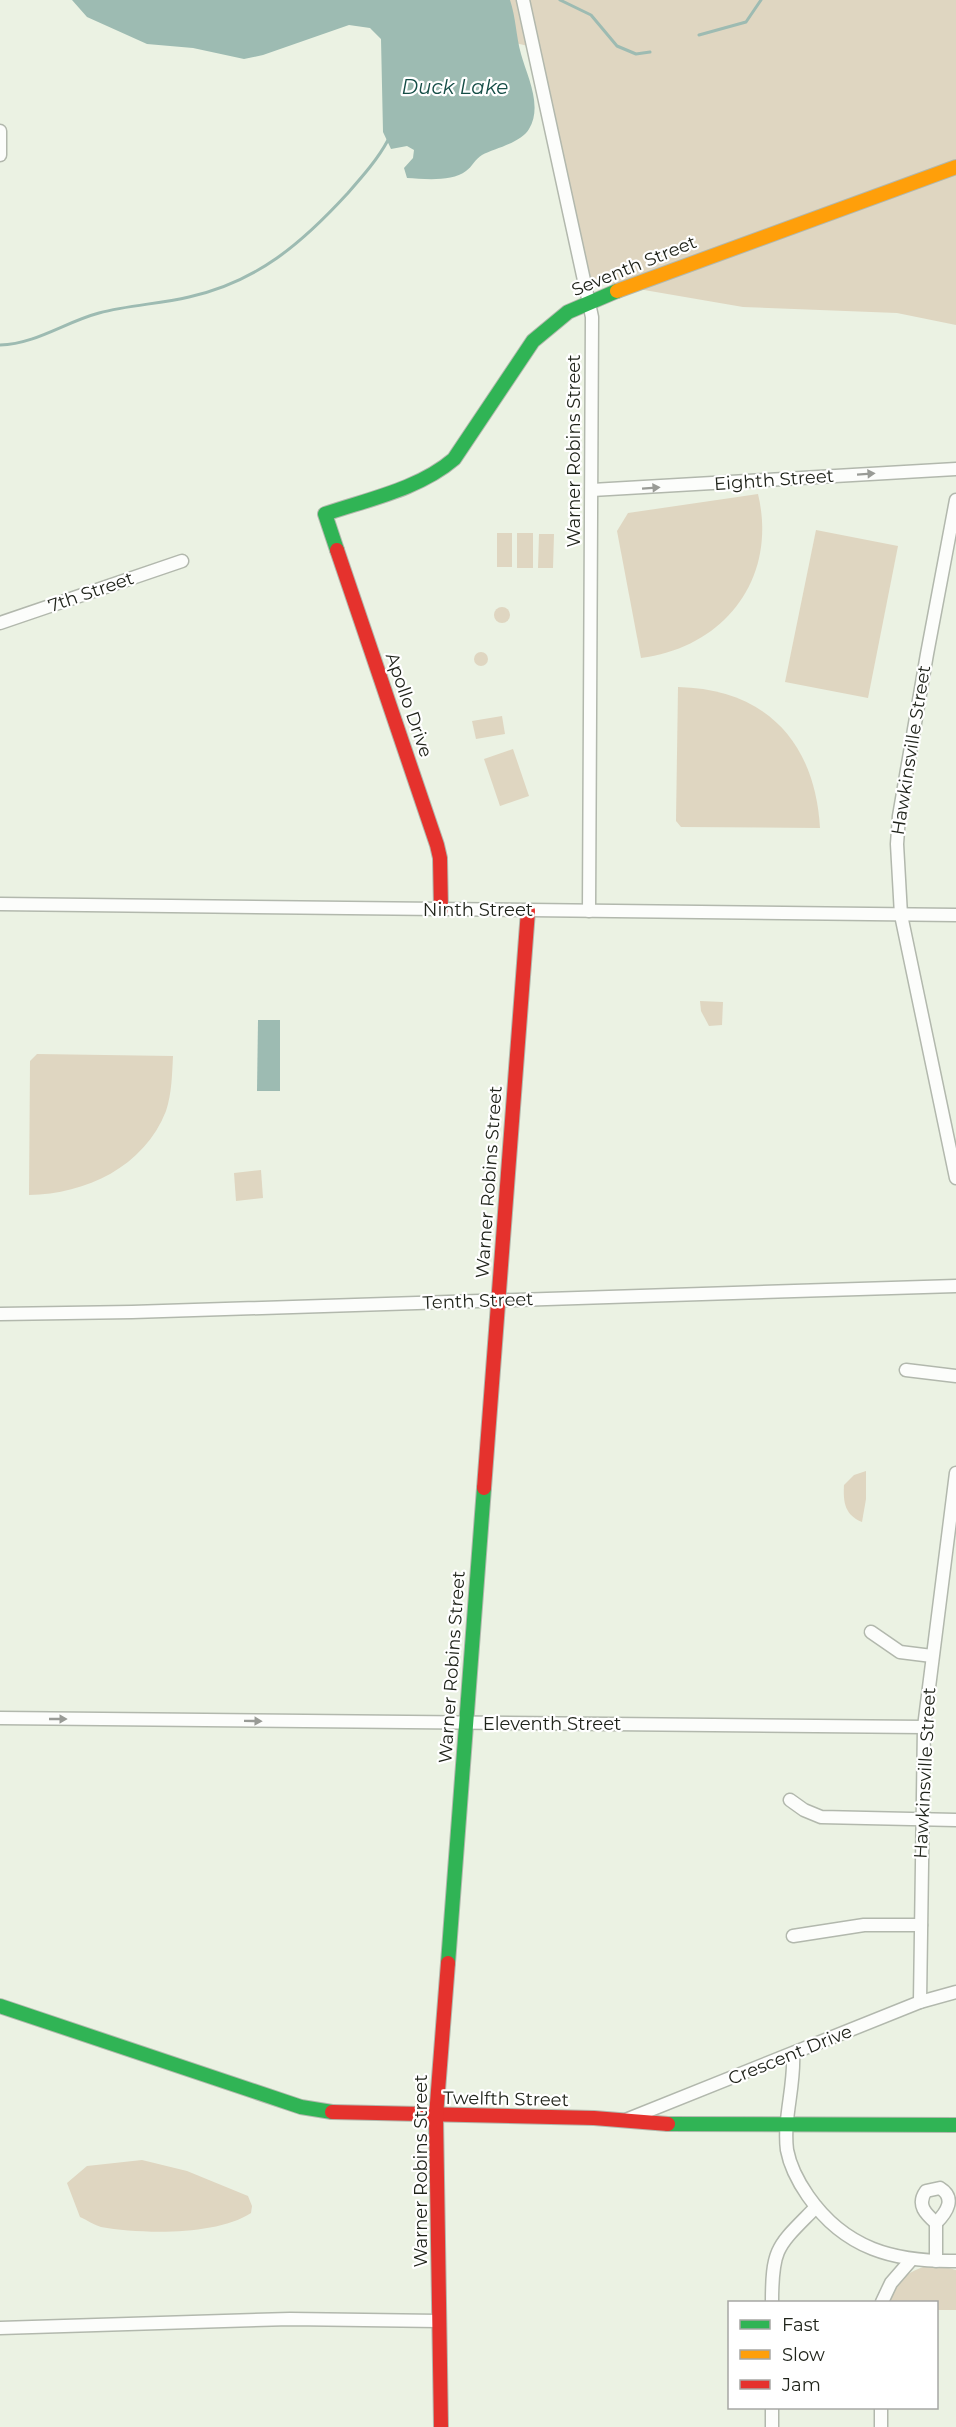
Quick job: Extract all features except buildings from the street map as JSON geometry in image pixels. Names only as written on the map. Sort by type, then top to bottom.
[{"type":"street","name":"Warner Robins Street","points":[[524,0],[592,317],[589,911]]},
{"type":"street","points":[[0,131],[0,155]]},
{"type":"street","name":"Seventh Street","points":[[325,514],[422,481],[440,471],[454,459],[470,437],[533,341],[559,318],[590,302],[792,225],[956,167]]},
{"type":"street","name":"Eighth Street","points":[[592,490],[956,469]]},
{"type":"street","name":"Hawkinsville Street","points":[[956,500],[899,816],[897,854],[900,915],[956,1178]]},
{"type":"street","name":"Apollo Drive","points":[[325,514],[437,845],[440,858],[441,910]]},
{"type":"street","name":"7th Street","points":[[0,623],[182,561]]},
{"type":"street","name":"Ninth Street","points":[[0,904],[956,915]]},
{"type":"street","name":"Warner Robins Street","points":[[441,2427],[436,2116],[528,911]]},
{"type":"street","name":"Tenth Street","points":[[0,1314],[956,1286]]},
{"type":"street","points":[[906,1370],[956,1376]]},
{"type":"street","name":"Hawkinsville Street","points":[[920,2002],[924,1727],[956,1473]]},
{"type":"street","points":[[871,1632],[900,1652],[932,1656]]},
{"type":"street","name":"Eleventh Street","points":[[0,1718],[924,1727]]},
{"type":"street","points":[[790,1800],[804,1810],[821,1817],[956,1820]]},
{"type":"street","points":[[793,1936],[864,1925],[921,1925]]},
{"type":"street","name":"Crescent Drive","points":[[624,2121],[920,2002],[956,1992]]},
{"type":"street","name":"Twelfth Street","points":[[0,2006],[301,2107],[342,2113],[594,2118],[786,2126],[956,2125]]},
{"type":"street","points":[[793,2054],[794,2072],[786,2126],[788,2151],[792,2165],[816,2207],[852,2238],[878,2251],[911,2260],[956,2261]]},
{"type":"street","points":[[772,2301],[772,2267],[777,2252],[783,2240],[816,2207]]},
{"type":"street","points":[[936,2223],[936,2261]]},
{"type":"street","points":[[882,2301],[891,2283],[911,2260]]},
{"type":"street","points":[[0,2328],[290,2319],[439,2322]]},
{"type":"street","points":[[772,2409],[772,2427]]},
{"type":"street","points":[[881,2409],[881,2427]]},
{"type":"shaded area","points":[[330,0],[956,0],[956,325],[897,313],[743,307],[586,280],[528,46]]},
{"type":"shaded area","points":[[758,494],[762,525],[760,554],[752,580],[738,603],[720,623],[698,640],[671,651],[641,658],[617,531],[628,513]]},
{"type":"shaded area","points":[[816,530],[898,546],[868,698],[785,682]]},
{"type":"shaded area","points":[[497,533],[512,533],[512,567],[497,567]]},
{"type":"shaded area","points":[[517,533],[533,533],[533,568],[517,568]]},
{"type":"shaded area","points":[[539,534],[554,534],[553,568],[538,568]]},
{"type":"shaded area","points":[[502,607],[508,609],[510,615],[508,621],[502,623],[496,621],[494,615],[496,609]]},
{"type":"shaded area","points":[[481,652],[486,654],[488,659],[486,664],[481,666],[476,664],[474,659],[476,654]]},
{"type":"shaded area","points":[[678,687],[709,690],[737,698],[760,710],[780,726],[796,746],[808,770],[816,797],[820,828],[681,827],[676,821]]},
{"type":"shaded area","points":[[502,716],[505,734],[476,739],[472,721]]},
{"type":"shaded area","points":[[513,749],[529,796],[500,806],[484,759]]},
{"type":"shaded area","points":[[700,1001],[723,1002],[722,1025],[709,1026],[701,1011]]},
{"type":"shaded area","points":[[37,1054],[173,1056],[168,1104],[156,1131],[143,1148],[111,1174],[71,1189],[29,1195],[30,1061]]},
{"type":"shaded area","points":[[261,1170],[263,1198],[236,1201],[234,1173]]},
{"type":"shaded area","points":[[866,1471],[866,1499],[862,1522],[852,1516],[846,1508],[844,1485],[854,1475]]},
{"type":"shaded area","points":[[142,2160],[187,2171],[248,2196],[252,2206],[251,2213],[218,2226],[157,2232],[101,2227],[80,2217],[67,2183],[87,2166]]},
{"type":"shaded area","points":[[934,2264],[956,2270],[956,2310],[938,2310],[938,2301],[889,2301],[900,2281],[918,2269]]},
{"type":"water","name":"Duck Lake","points":[[72,0],[510,0],[534,101],[533,120],[529,129],[520,138],[482,155],[460,174],[438,179],[407,178],[404,168],[413,158],[414,150],[407,146],[391,149],[383,132],[381,39],[370,28],[349,25],[263,55],[244,59],[193,48],[147,44],[87,17]]},
{"type":"water","points":[[258,1020],[280,1020],[280,1091],[257,1091]]},
{"type":"waterway","points":[[560,0],[591,15],[617,46],[636,54],[650,52]]},
{"type":"waterway","points":[[699,35],[746,22],[761,0]]},
{"type":"waterway","points":[[0,345],[26,341],[99,313],[189,297],[213,290],[257,271],[313,229],[369,168],[388,140]]},
{"type":"traffic: fast","points":[[337,550],[325,514],[409,486],[454,459],[533,341],[568,312],[617,291]]},
{"type":"traffic: fast","points":[[448,1963],[484,1488]]},
{"type":"traffic: fast","points":[[0,2006],[301,2107],[332,2112]]},
{"type":"traffic: fast","points":[[668,2124],[956,2125]]},
{"type":"traffic: slow","points":[[617,291],[956,167]]},
{"type":"traffic: jam","points":[[337,550],[437,845],[440,858],[441,910]]},
{"type":"traffic: jam","points":[[484,1488],[528,911]]},
{"type":"traffic: jam","points":[[441,2427],[436,2116],[448,1963]]},
{"type":"traffic: jam","points":[[332,2112],[594,2118],[668,2124]]}]
